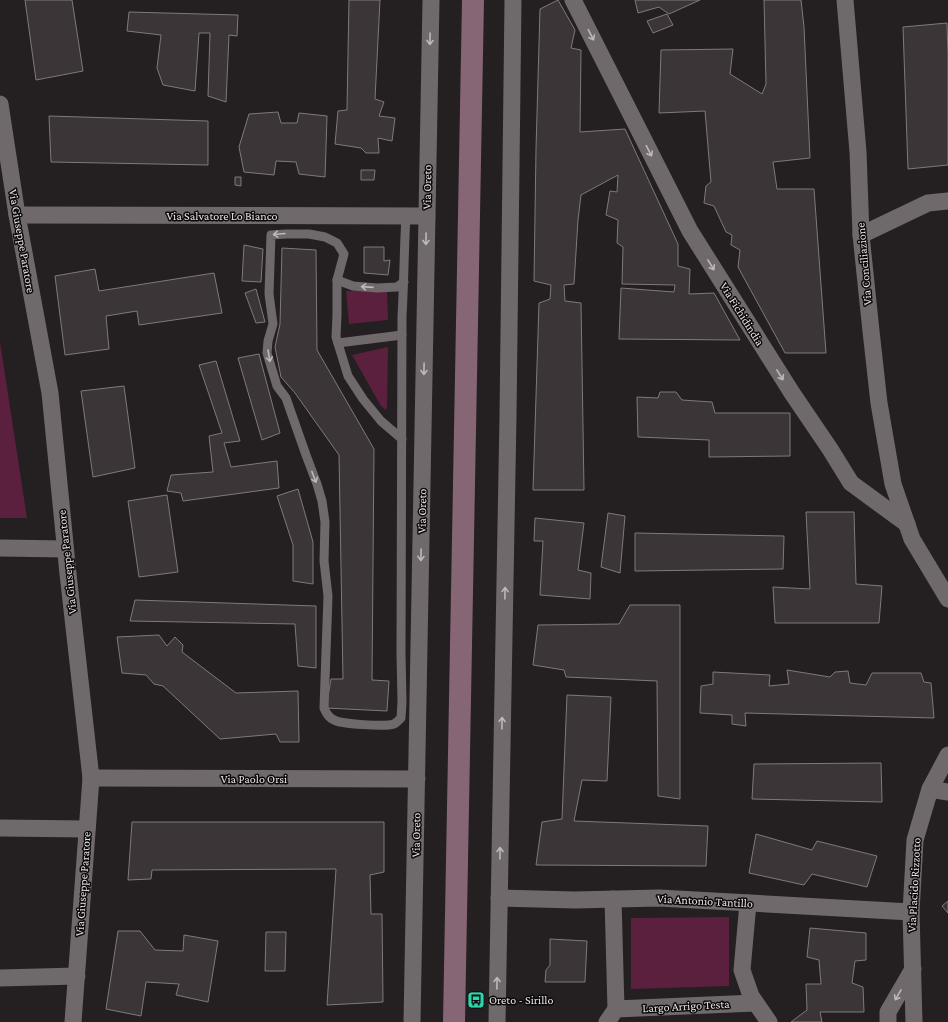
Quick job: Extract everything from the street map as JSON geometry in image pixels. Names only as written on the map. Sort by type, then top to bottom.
[{"type":"street","name":"Via Oreto","points":[[412,1022],[431,0]]},
{"type":"street","points":[[454,1022],[472,0]]},
{"type":"street","points":[[497,1022],[508,424],[513,0]]},
{"type":"street","name":"Via Fichidindia","points":[[573,0],[690,231],[792,393],[851,483],[907,524]]},
{"type":"street","name":"Via Conciliazione","points":[[845,0],[858,152],[861,235],[871,331],[880,403],[893,484],[907,524]]},
{"type":"street","name":"Via Giuseppe Paratore","points":[[0,104],[17,215],[50,393],[65,549],[91,778],[73,1022]]},
{"type":"street","points":[[861,235],[928,203],[948,202]]},
{"type":"street","name":"Via Salvatore Lo Bianco","points":[[17,215],[427,216]]},
{"type":"street","points":[[907,524],[912,539],[948,600]]},
{"type":"street","points":[[0,548],[65,549]]},
{"type":"street","name":"Via Placido Rizzotto","points":[[914,1022],[911,912],[915,840],[930,789],[948,755]]},
{"type":"street","name":"Via Paolo Orsi","points":[[91,778],[417,779]]},
{"type":"street","points":[[930,789],[948,792]]},
{"type":"street","points":[[0,828],[87,830]]},
{"type":"street","name":"Via Antonio Tantillo","points":[[499,898],[575,900],[659,898],[911,912]]},
{"type":"street","name":"Largo Arrigo Testa","points":[[613,899],[611,1016],[756,1003]]},
{"type":"street","points":[[748,903],[742,970],[751,996],[768,1022]]},
{"type":"street","points":[[888,1022],[888,1012],[913,968]]},
{"type":"street","points":[[0,978],[76,976]]},
{"type":"lane","points":[[402,439],[381,421],[362,399],[348,376],[336,337],[338,315],[337,280],[344,254],[337,243],[325,236],[309,234],[271,235],[269,294],[273,324],[268,341],[267,353],[277,386],[286,398],[322,501],[325,522],[324,561],[328,596],[324,708],[329,717],[335,721],[379,725],[395,724],[401,718],[402,702],[401,654],[402,439],[402,335],[406,216]]},
{"type":"lane","points":[[337,280],[353,286],[377,288],[397,287],[404,282]]},
{"type":"lane","points":[[338,343],[402,335]]},
{"type":"shaded area","points":[[387,290],[388,320],[349,324],[346,291]]},
{"type":"shaded area","points":[[0,342],[27,518],[0,518]]},
{"type":"shaded area","points":[[388,347],[386,410],[381,406],[352,355]]},
{"type":"shaded area","points":[[729,917],[729,986],[631,989],[631,918]]},
{"type":"building","points":[[25,0],[72,0],[83,71],[36,80]]},
{"type":"building","points":[[349,0],[380,0],[375,99],[384,102],[379,116],[395,118],[392,141],[378,138],[379,153],[366,153],[361,148],[335,144],[338,111],[347,110]]},
{"type":"building","points":[[558,0],[575,30],[571,48],[581,50],[580,132],[625,129],[678,244],[678,266],[690,269],[689,294],[714,293],[740,340],[619,339],[621,288],[674,292],[675,285],[622,284],[623,247],[617,243],[618,220],[606,215],[610,191],[617,192],[618,175],[581,195],[574,284],[564,285],[565,301],[581,303],[584,490],[533,490],[539,303],[550,299],[551,285],[534,281],[540,9]]},
{"type":"building","points":[[635,0],[700,0],[669,14],[659,7],[638,13]]},
{"type":"building","points":[[764,0],[801,0],[804,27],[810,158],[773,162],[777,189],[814,189],[826,353],[785,353],[738,267],[740,250],[731,245],[732,235],[726,232],[714,206],[704,203],[706,186],[711,182],[705,111],[659,113],[661,50],[733,49],[730,74],[762,94],[766,84]]},
{"type":"building","points":[[129,12],[238,15],[237,36],[229,35],[226,102],[208,96],[210,33],[199,33],[195,91],[163,85],[157,68],[161,35],[127,31]]},
{"type":"building","points":[[667,14],[673,25],[653,33],[647,21]]},
{"type":"building","points":[[947,23],[948,165],[908,169],[903,27]]},
{"type":"building","points":[[278,112],[281,123],[297,123],[299,113],[327,116],[325,177],[299,174],[296,162],[276,161],[274,175],[244,172],[239,147],[249,114]]},
{"type":"building","points":[[49,116],[208,121],[208,165],[51,162]]},
{"type":"building","points":[[361,170],[375,170],[374,180],[361,180]]},
{"type":"building","points":[[235,177],[241,177],[241,186],[235,185]]},
{"type":"building","points":[[244,245],[263,249],[261,282],[242,281]]},
{"type":"building","points":[[364,247],[384,247],[384,261],[390,260],[388,275],[364,273]]},
{"type":"building","points":[[282,248],[316,250],[317,350],[374,449],[372,680],[389,681],[387,711],[326,708],[331,679],[343,679],[339,455],[295,393],[281,377],[275,347],[280,324]]},
{"type":"building","points":[[95,269],[99,291],[214,273],[222,313],[139,325],[137,311],[106,316],[109,349],[65,355],[55,276]]},
{"type":"building","points":[[256,289],[265,322],[256,323],[245,293]]},
{"type":"building","points":[[259,354],[280,433],[262,440],[238,358]]},
{"type":"building","points":[[216,361],[240,441],[224,443],[231,467],[277,461],[279,488],[183,501],[181,493],[167,491],[171,475],[213,472],[209,436],[222,433],[199,365]]},
{"type":"building","points":[[124,386],[135,468],[93,477],[81,391]]},
{"type":"building","points":[[660,392],[676,392],[682,400],[712,402],[715,413],[790,413],[790,456],[709,457],[709,440],[638,437],[637,397],[658,398]]},
{"type":"building","points":[[298,489],[313,542],[313,584],[293,581],[293,545],[277,496]]},
{"type":"building","points":[[167,495],[178,572],[139,577],[128,501]]},
{"type":"building","points":[[806,512],[854,512],[856,584],[882,586],[879,623],[775,623],[773,587],[810,589]]},
{"type":"building","points":[[608,513],[625,516],[620,573],[601,567]]},
{"type":"building","points":[[535,518],[584,523],[578,570],[591,573],[590,599],[540,595],[543,541],[534,541]]},
{"type":"building","points":[[635,533],[784,536],[783,569],[635,571]]},
{"type":"building","points":[[135,600],[316,606],[316,668],[298,666],[295,624],[130,621]]},
{"type":"building","points":[[630,605],[680,605],[680,799],[658,796],[657,681],[566,677],[564,670],[533,665],[538,625],[619,624]]},
{"type":"building","points":[[159,635],[167,646],[175,637],[183,645],[182,652],[236,693],[298,691],[299,742],[280,742],[276,734],[220,739],[163,686],[154,684],[146,675],[122,673],[117,637]]},
{"type":"building","points":[[787,670],[830,677],[835,672],[848,671],[850,683],[866,685],[872,673],[921,673],[924,682],[931,683],[934,718],[745,713],[746,726],[732,724],[732,715],[700,713],[701,686],[713,684],[713,672],[770,675],[769,686],[789,684]]},
{"type":"building","points":[[567,695],[611,697],[607,781],[582,780],[574,821],[708,826],[706,866],[536,865],[542,822],[562,819]]},
{"type":"building","points":[[881,763],[882,802],[752,799],[754,764]]},
{"type":"building","points":[[132,822],[384,822],[384,872],[370,875],[371,914],[382,914],[383,1002],[327,1005],[336,869],[152,870],[151,879],[128,880]]},
{"type":"building","points":[[756,834],[812,850],[817,841],[877,856],[867,887],[812,874],[804,885],[749,873]]},
{"type":"building","points":[[948,901],[948,913],[942,906]]},
{"type":"building","points":[[810,928],[866,933],[866,960],[855,961],[852,983],[863,987],[864,1012],[820,1012],[822,1022],[791,1022],[807,1010],[806,984],[821,984],[819,960],[807,957]]},
{"type":"building","points":[[118,931],[140,931],[155,950],[183,951],[184,935],[218,941],[208,1002],[176,995],[179,984],[146,982],[141,1016],[106,1009]]},
{"type":"building","points":[[266,932],[286,932],[285,971],[265,971]]},
{"type":"building","points":[[550,939],[587,941],[585,982],[545,982],[546,970],[550,965]]},
{"type":"place","name":"Oreto - Sirillo","points":[[476,1000]]}]
